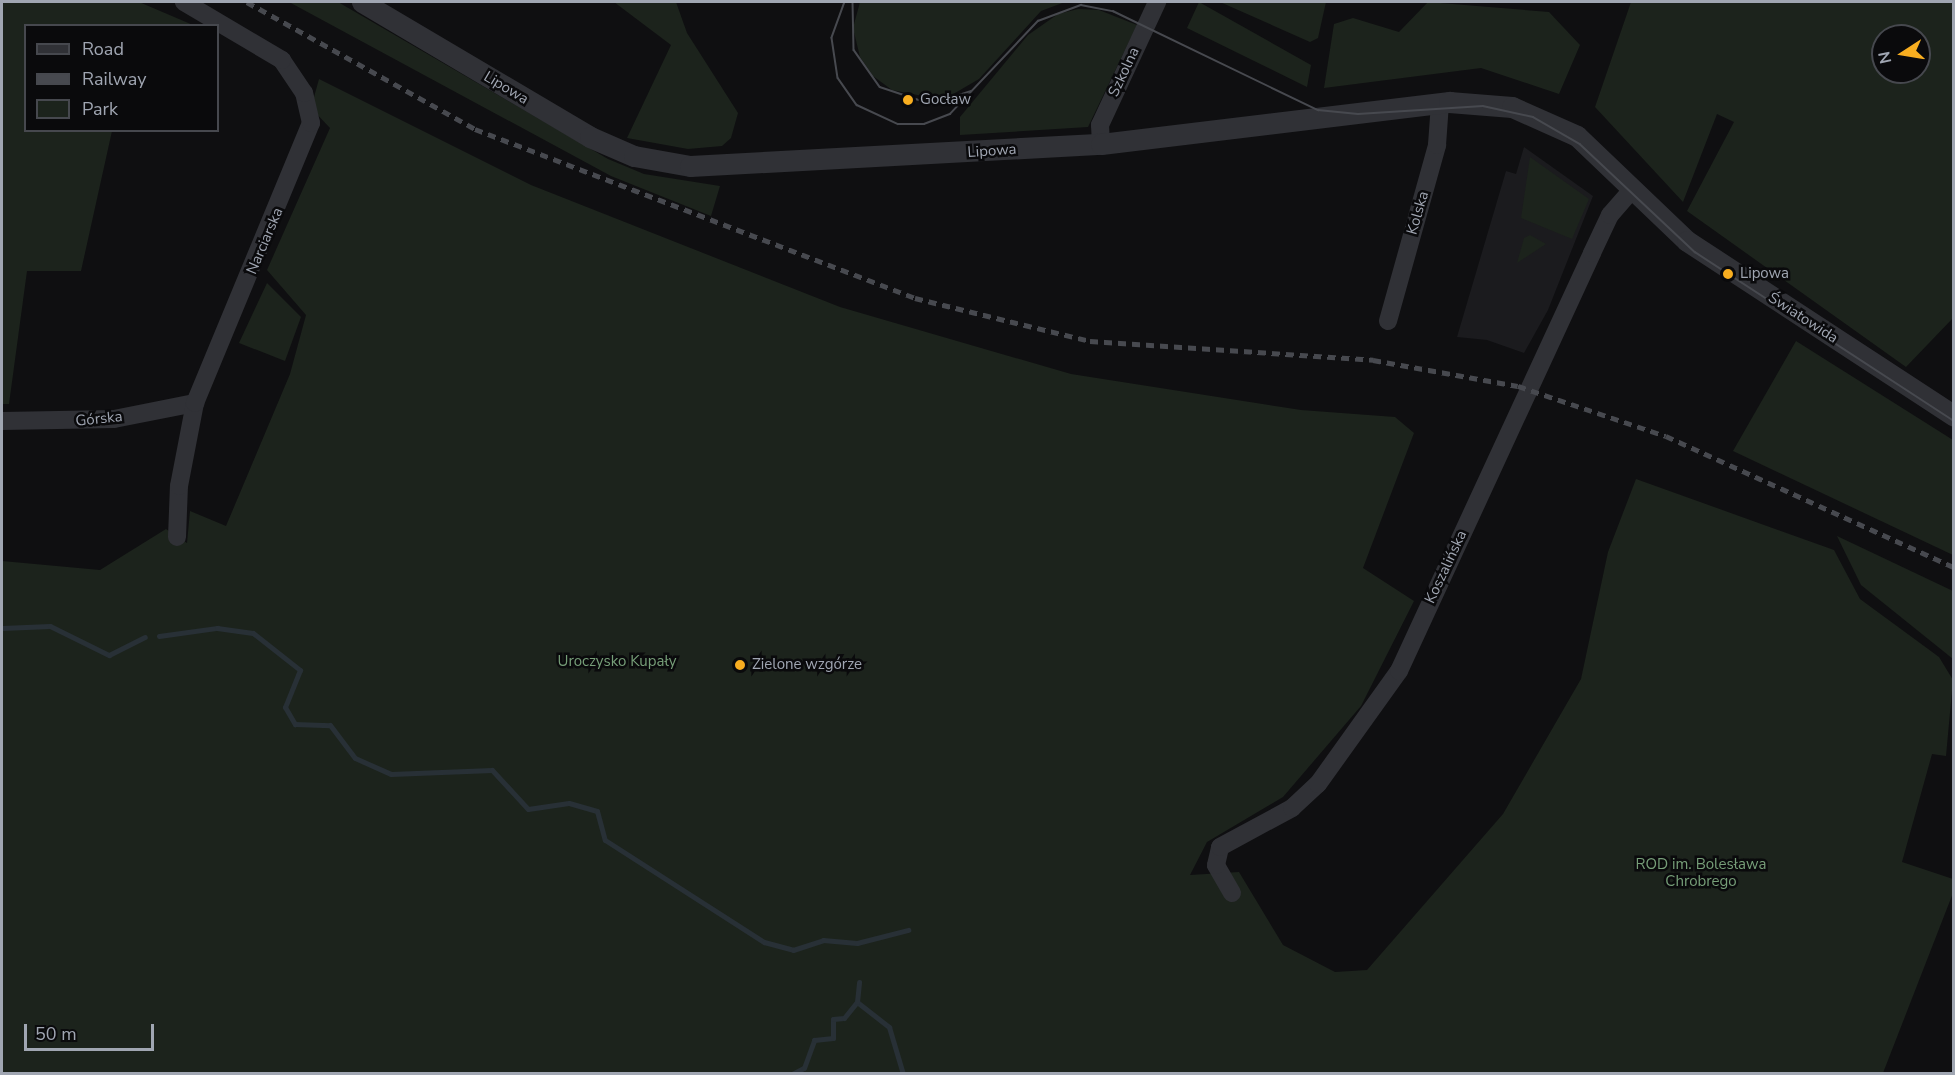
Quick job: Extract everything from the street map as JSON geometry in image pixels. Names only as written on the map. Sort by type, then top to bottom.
[{"type":"street","name":"Narciarska","points":[[177,537],[179,486],[195,403],[311,123],[304,93],[282,60],[184,2]]},
{"type":"street","name":"Lipowa","points":[[362,2],[582,133],[650,160],[738,167],[1101,144],[1440,103],[1498,104],[1552,121],[1581,139],[1632,190]]},
{"type":"street","name":"Szkolna","points":[[1101,144],[1100,125],[1156,2]]},
{"type":"street","name":"Kolska","points":[[1388,321],[1437,145],[1440,103]]},
{"type":"street","name":"Światowida","points":[[1632,190],[1699,250],[1953,416]]},
{"type":"street","name":"Koszalińska","points":[[1232,893],[1216,865],[1220,847],[1292,808],[1318,784],[1399,671],[1610,215],[1632,190]]},
{"type":"street","name":"Górska","points":[[2,421],[114,418],[195,403]]},
{"type":"shaded area","points":[[1524,147],[1593,196],[1548,310],[1524,353],[1487,340],[1457,337],[1506,171],[1516,174]]},
{"type":"green space","points":[[2,2],[139,2],[191,24],[24,24],[24,132],[112,132],[81,271],[27,271],[9,404],[2,404]]},
{"type":"green space","points":[[289,2],[338,2],[608,159],[644,174],[720,186],[711,216],[611,176]]},
{"type":"green space","points":[[614,2],[676,2],[687,33],[738,113],[731,138],[722,146],[688,149],[627,138],[671,45]]},
{"type":"green space","points":[[860,2],[1065,2],[1041,11],[979,79],[943,100],[892,90],[873,76],[860,57],[853,28]]},
{"type":"green space","points":[[1199,2],[1311,65],[1307,87],[1187,28]]},
{"type":"green space","points":[[1220,2],[1326,2],[1318,38],[1310,42]]},
{"type":"green space","points":[[1428,2],[1549,12],[1580,45],[1559,94],[1481,68],[1324,88],[1334,24],[1353,18],[1399,32]]},
{"type":"green space","points":[[1631,2],[1953,2],[1953,318],[1906,367],[1687,211],[1734,122],[1717,114],[1683,202],[1595,107]]},
{"type":"green space","points":[[1078,9],[1099,10],[1137,25],[1088,127],[960,135],[960,117],[1028,35],[1058,14]]},
{"type":"green space","name":"Uroczysko Kupały","points":[[319,79],[531,185],[840,307],[1071,374],[1301,410],[1395,417],[1414,433],[1363,568],[1414,601],[1361,706],[1283,797],[1207,842],[1190,875],[1239,872],[1283,945],[1335,972],[1367,970],[1503,814],[1581,679],[1608,552],[1636,479],[1834,550],[1860,599],[1939,657],[1953,680],[1946,756],[1932,754],[1902,862],[1953,879],[1953,893],[1883,1073],[2,1073],[2,561],[100,570],[166,529],[187,543],[190,511],[226,526],[290,374],[306,315],[267,270],[330,128],[311,108]]},
{"type":"green space","points":[[1530,157],[1589,199],[1572,239],[1521,218]]},
{"type":"green space","points":[[1530,235],[1546,244],[1517,263],[1524,238]]},
{"type":"green space","points":[[267,283],[301,317],[285,361],[239,343]]},
{"type":"green space","points":[[1796,341],[1953,440],[1953,555],[1733,451]]},
{"type":"green space","points":[[1837,536],[1953,591],[1953,659],[1861,585]]},
{"type":"waterway","points":[[2,628],[50,626],[109,655],[145,637]]},
{"type":"waterway","points":[[159,636],[217,628],[253,633],[300,670],[285,707],[295,724],[330,725],[355,758],[391,774],[492,770],[528,809],[569,803],[597,811],[605,840],[764,942],[793,950],[823,940],[857,943],[908,930]]},
{"type":"waterway","points":[[792,1074],[804,1068],[814,1040],[833,1038],[833,1019],[844,1018],[857,1002],[859,982]]},
{"type":"waterway","points":[[857,1002],[889,1027],[903,1074]]},
{"type":"tram line","points":[[845,2],[832,38],[838,78],[857,105],[898,124],[924,124],[950,114],[1038,21],[1081,5],[1113,11],[1318,110],[1358,114],[1483,106],[1533,117],[1580,144],[1695,252],[1954,421]]},
{"type":"tram line","points":[[853,2],[854,50],[880,87],[931,104],[971,91]]},
{"type":"railway","points":[[247,2],[475,129],[915,298],[1090,341],[1373,360],[1518,386],[1666,436],[1954,567]]},
{"type":"place","name":"Gocław","points":[[908,100]]},
{"type":"place","name":"Lipowa","points":[[1728,274]]},
{"type":"place","name":"Zielone wzgórze","points":[[740,665]]},
{"type":"park label","name":"ROD im. Bolesława Chrobrego","points":[[1701,872]]}]
